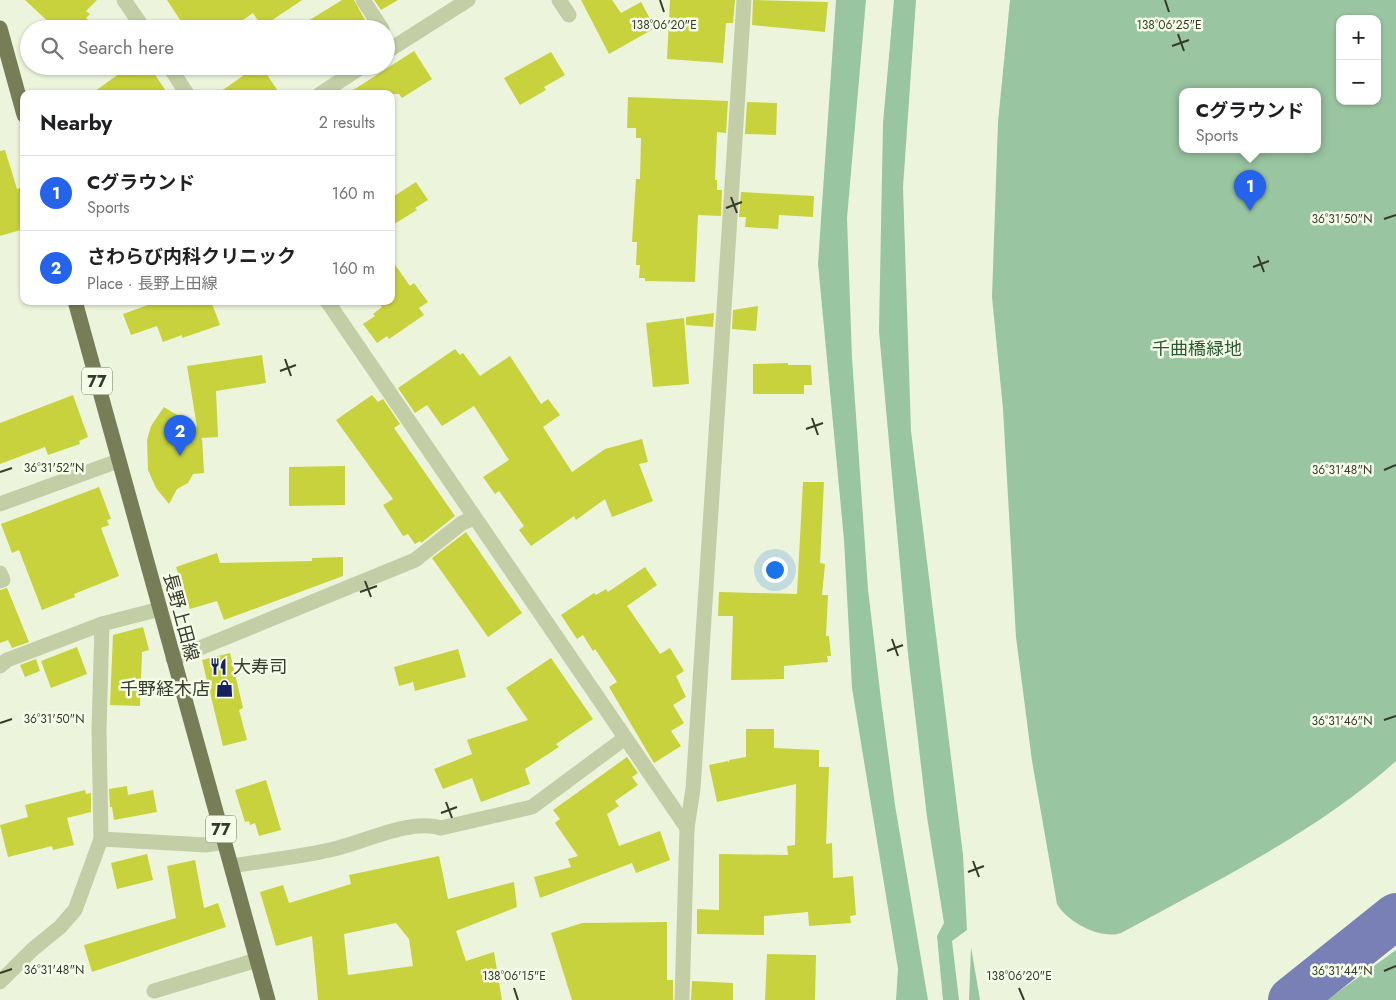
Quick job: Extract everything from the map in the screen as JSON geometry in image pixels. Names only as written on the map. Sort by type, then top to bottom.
[{"type":"main road","points":[[0,28],[20,100]]},
{"type":"main road","name":"長野上田線","points":[[76,305],[268,1000]]},
{"type":"street","points":[[124,0],[138,20]]},
{"type":"street","points":[[363,0],[376,20]]},
{"type":"street","points":[[395,41],[468,0]]},
{"type":"street","points":[[559,0],[569,15]]},
{"type":"street","points":[[682,1000],[686,828],[693,789],[744,0]]},
{"type":"street","points":[[175,75],[184,90]]},
{"type":"street","points":[[326,90],[349,75]]},
{"type":"street","points":[[330,305],[686,828]]},
{"type":"street","points":[[0,504],[118,461]]},
{"type":"street","points":[[173,659],[415,560],[462,523],[474,518]]},
{"type":"street","points":[[0,573],[3,580],[0,581]]},
{"type":"street","points":[[0,666],[7,660],[102,624],[160,609]]},
{"type":"street","points":[[0,982],[32,950],[60,927],[75,910],[101,839],[99,730],[102,624]]},
{"type":"street","points":[[232,866],[337,848],[375,835],[428,824],[441,828],[532,807],[625,738]]},
{"type":"street","points":[[101,839],[206,845],[225,842]]},
{"type":"street","points":[[154,991],[258,960]]},
{"type":"green space","points":[[836,0],[866,0],[847,218],[852,358],[868,589],[881,700],[895,805],[928,1000],[896,1000],[898,969],[852,688],[844,540],[818,264]]},
{"type":"green space","points":[[894,0],[916,0],[903,187],[911,431],[963,855],[967,930],[952,941],[959,1000],[943,1000],[937,936],[944,923],[927,817],[908,654],[879,331],[883,123]]},
{"type":"green space","name":"千曲橋緑地","points":[[1010,0],[1396,0],[1396,761],[1366,786],[1299,833],[1192,895],[1121,933],[1113,935],[1085,928],[1068,917],[1057,904],[1032,761],[1016,637],[1003,409],[992,297],[998,122]]},
{"type":"green space","points":[[971,947],[980,1000],[969,1000]]},
{"type":"green space","points":[[1396,950],[1396,1000],[1327,1000]]},
{"type":"building","points":[[25,0],[97,0],[86,11],[90,14],[86,18],[88,20],[46,20]]},
{"type":"building","points":[[167,0],[302,0],[272,20],[258,20],[253,13],[243,20],[180,20]]},
{"type":"building","points":[[342,0],[354,0],[365,20],[310,20]]},
{"type":"building","points":[[374,0],[398,0],[381,10]]},
{"type":"building","points":[[581,0],[612,0],[621,13],[641,2],[655,28],[609,54]]},
{"type":"building","points":[[670,0],[735,0],[733,23],[726,23],[723,63],[667,59]]},
{"type":"building","points":[[753,0],[828,2],[825,32],[752,25]]},
{"type":"building","points":[[414,51],[432,79],[402,98],[399,94],[395,94],[395,90],[353,90],[377,75],[395,75],[395,63]]},
{"type":"building","points":[[551,52],[565,75],[544,87],[546,90],[520,105],[504,78]]},
{"type":"building","points":[[117,75],[155,75],[165,90],[97,90]]},
{"type":"building","points":[[244,75],[267,75],[277,90],[223,90]]},
{"type":"building","points":[[628,97],[728,101],[726,133],[717,132],[715,180],[717,180],[717,190],[722,190],[721,216],[698,215],[695,282],[645,281],[645,278],[639,278],[640,265],[636,265],[637,242],[632,242],[636,179],[640,179],[641,138],[636,138],[636,128],[627,128]]},
{"type":"building","points":[[747,102],[777,103],[776,135],[745,134]]},
{"type":"building","points":[[5,150],[17,189],[20,188],[20,230],[0,236],[0,151]]},
{"type":"building","points":[[416,182],[428,200],[415,208],[417,210],[395,224],[395,195]]},
{"type":"building","points":[[741,192],[814,196],[813,217],[779,215],[778,229],[745,227],[746,217],[739,217]]},
{"type":"building","points":[[395,265],[410,286],[414,283],[428,302],[419,308],[424,315],[389,339],[387,336],[377,343],[363,324],[375,316],[373,314],[382,307],[380,305],[395,305]]},
{"type":"building","points":[[148,305],[212,305],[220,325],[182,338],[182,335],[163,342],[157,326],[131,335],[123,314]]},
{"type":"building","points":[[758,306],[756,331],[732,329],[733,310]]},
{"type":"building","points":[[714,313],[713,327],[686,325],[686,317]]},
{"type":"building","points":[[684,318],[689,384],[653,387],[646,323]]},
{"type":"building","points":[[455,349],[460,355],[463,353],[480,376],[510,356],[541,404],[548,399],[560,415],[543,427],[572,472],[605,449],[642,439],[648,462],[639,464],[653,501],[612,517],[605,499],[576,520],[574,516],[531,546],[519,530],[524,526],[499,491],[495,494],[483,477],[509,460],[474,406],[442,426],[427,405],[415,413],[398,388]]},
{"type":"building","points":[[262,355],[266,383],[216,391],[218,437],[202,438],[204,473],[193,474],[188,483],[177,489],[169,504],[156,488],[148,470],[147,440],[151,426],[164,407],[197,427],[187,366]]},
{"type":"building","points":[[788,363],[788,365],[811,365],[812,385],[804,385],[804,394],[753,394],[753,364]]},
{"type":"building","points":[[73,395],[88,437],[79,441],[80,444],[48,455],[45,447],[0,464],[0,423]]},
{"type":"building","points":[[372,395],[378,402],[383,399],[400,424],[394,428],[455,516],[421,543],[420,541],[415,544],[408,534],[403,536],[383,505],[393,499],[336,420]]},
{"type":"building","points":[[345,466],[345,505],[289,506],[289,467]]},
{"type":"building","points":[[803,482],[824,482],[820,563],[825,564],[822,595],[828,595],[826,636],[829,636],[831,656],[827,656],[828,662],[784,666],[784,679],[731,680],[733,616],[718,616],[719,592],[797,594]]},
{"type":"building","points":[[99,487],[111,519],[107,520],[109,525],[101,528],[119,576],[74,594],[75,597],[42,610],[19,550],[12,553],[1,524]]},
{"type":"building","points":[[466,532],[522,613],[488,637],[432,558]]},
{"type":"building","points":[[217,553],[220,563],[312,561],[312,558],[343,557],[343,576],[224,620],[217,601],[190,609],[176,567]]},
{"type":"building","points":[[645,567],[657,585],[627,606],[660,654],[670,648],[684,671],[676,676],[686,697],[673,705],[684,723],[671,731],[681,746],[654,763],[609,687],[617,682],[595,649],[593,651],[583,635],[577,639],[561,615],[594,593],[596,595],[606,589],[608,592]]},
{"type":"building","points":[[7,588],[29,642],[12,648],[8,640],[0,643],[0,590]]},
{"type":"building","points":[[143,627],[149,650],[142,652],[140,706],[110,705],[113,635]]},
{"type":"building","points":[[77,647],[87,674],[51,688],[41,661]]},
{"type":"building","points":[[458,649],[466,677],[415,691],[413,682],[399,686],[394,667]]},
{"type":"building","points":[[230,653],[243,708],[239,710],[247,740],[223,746],[202,660]]},
{"type":"building","points":[[551,658],[593,719],[556,744],[559,747],[525,769],[530,784],[481,802],[472,778],[443,789],[434,769],[472,754],[467,740],[528,720],[506,688]]},
{"type":"building","points":[[36,659],[40,671],[25,677],[20,665]]},
{"type":"building","points":[[746,729],[774,729],[774,748],[819,750],[819,767],[829,767],[826,844],[832,843],[833,878],[853,876],[856,915],[850,916],[851,923],[809,926],[808,912],[764,916],[764,935],[697,934],[697,909],[719,910],[719,854],[788,855],[787,846],[795,845],[796,784],[717,802],[709,765],[728,761],[729,763],[729,760],[746,757]]},
{"type":"building","points":[[627,757],[638,773],[632,777],[638,785],[615,801],[619,806],[607,814],[619,846],[660,831],[670,860],[636,873],[632,863],[540,898],[534,877],[571,867],[568,859],[578,856],[555,823],[560,819],[553,810]]},
{"type":"building","points":[[266,780],[281,830],[259,836],[255,823],[250,825],[249,821],[245,822],[235,790]]},
{"type":"building","points":[[127,786],[128,795],[153,790],[157,812],[114,820],[112,807],[110,807],[109,789]]},
{"type":"building","points":[[85,790],[86,794],[91,793],[91,812],[67,818],[74,845],[53,850],[52,846],[8,857],[0,825],[28,817],[25,805]]},
{"type":"building","points":[[147,854],[153,880],[117,889],[111,863]]},
{"type":"building","points":[[439,856],[448,899],[514,882],[517,907],[456,931],[466,961],[494,952],[502,1000],[318,1000],[312,936],[276,946],[260,892],[283,885],[289,903],[351,884],[349,875]],"holes":[[[396,923],[409,939],[413,966],[348,975],[344,934]]]},
{"type":"building","points":[[195,860],[204,908],[218,903],[226,927],[92,972],[84,945],[176,918],[167,866]]},
{"type":"building","points":[[667,922],[667,980],[673,980],[673,1000],[572,1000],[551,933],[582,923]]},
{"type":"building","points":[[767,954],[816,955],[815,1000],[765,1000]]},
{"type":"building","points":[[692,981],[733,983],[733,1000],[691,1000]]},
{"type":"waterway","points":[[1291,1000],[1396,916]]},
{"type":"place","name":"Cグラウンド","points":[[1250,211]]},
{"type":"place","name":"さわらび内科クリニック","points":[[180,456]]},
{"type":"place","name":"大寿司","points":[[219,667]]},
{"type":"place","name":"千野経木店","points":[[224,689]]}]
